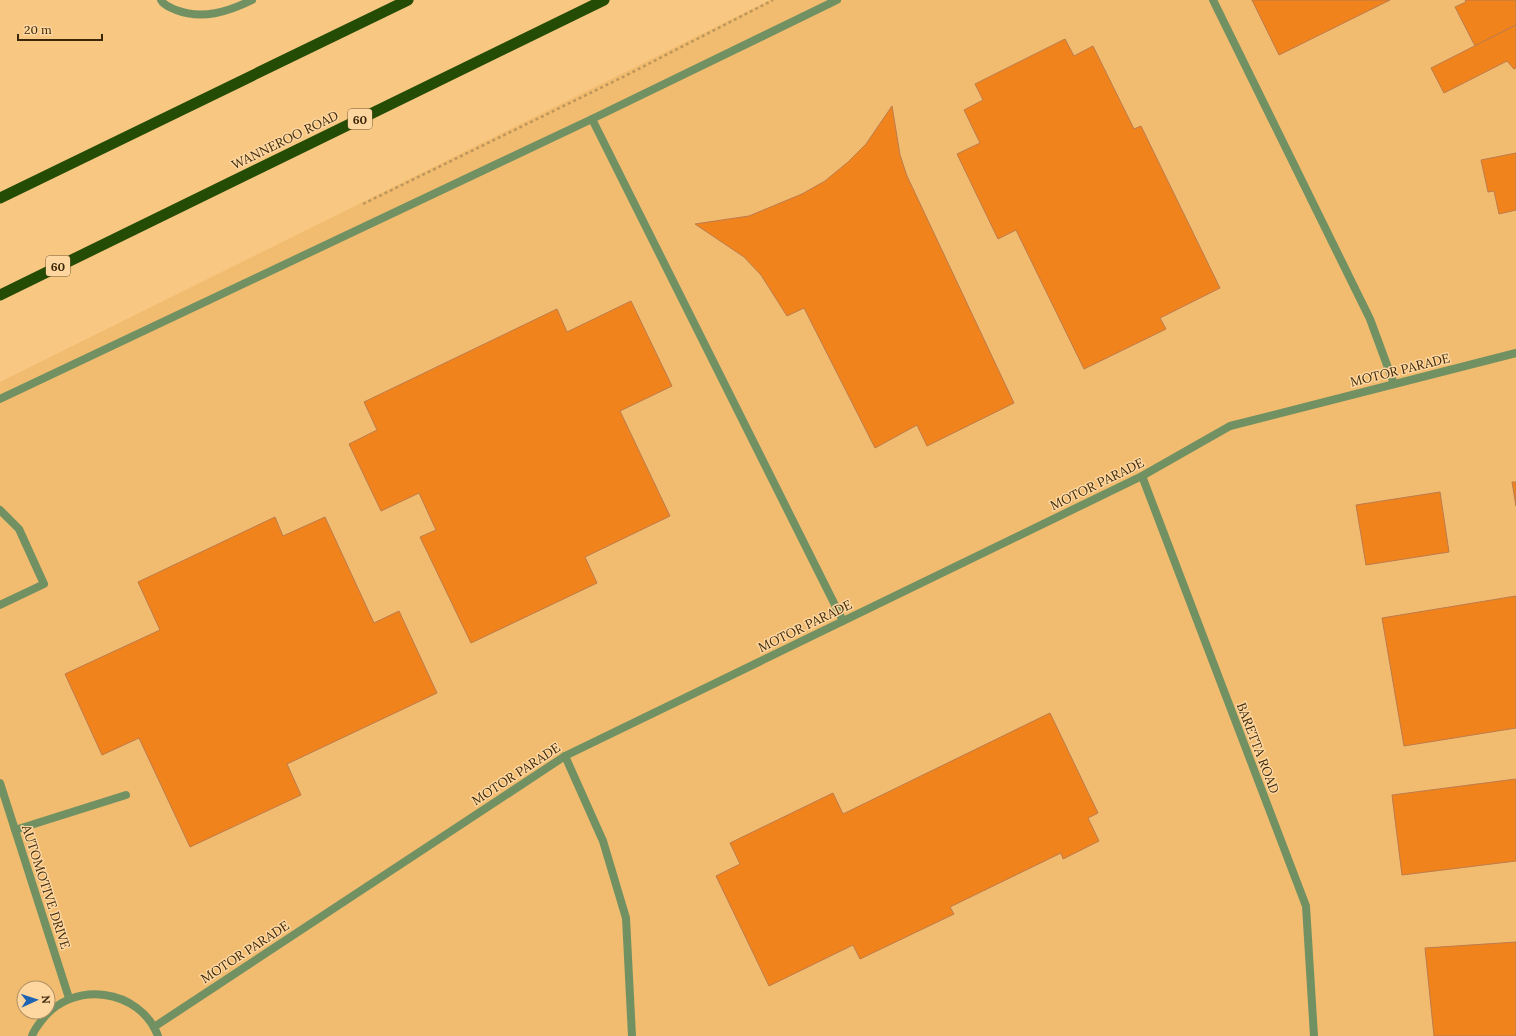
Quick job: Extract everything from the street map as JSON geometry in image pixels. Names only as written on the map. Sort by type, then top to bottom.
[{"type":"highway","points":[[0,198],[408,0]]},
{"type":"highway","name":"WANNEROO ROAD","points":[[0,295],[604,0]]},
{"type":"street","points":[[161,0],[164,5],[189,15],[214,14],[252,0]]},
{"type":"street","points":[[0,399],[592,119],[837,0]]},
{"type":"street","points":[[1213,0],[1370,319],[1394,384]]},
{"type":"street","points":[[592,119],[843,621]]},
{"type":"street","name":"MOTOR PARADE","points":[[154,1026],[565,756],[1142,476],[1230,426],[1516,353]]},
{"type":"street","name":"BARETTA ROAD","points":[[1142,476],[1306,906],[1314,1036]]},
{"type":"street","points":[[0,510],[19,529],[44,584],[0,605]]},
{"type":"street","points":[[565,756],[603,841],[626,918],[632,1036]]},
{"type":"street","name":"AUTOMOTIVE DRIVE","points":[[0,783],[69,998]]},
{"type":"street","points":[[15,830],[126,795]]},
{"type":"street","points":[[32,1036],[48,1011],[69,998],[93,993],[117,996],[139,1008],[154,1026],[158,1036]]},
{"type":"path","points":[[359,206],[623,77],[773,0]]},
{"type":"shaded area","points":[[770,0],[1516,0],[1516,1036],[0,1036],[0,382]]},
{"type":"building","points":[[1252,0],[1390,0],[1279,55]]},
{"type":"building","points":[[1465,0],[1516,0],[1516,25],[1475,46],[1455,7],[1466,2]]},
{"type":"building","points":[[1516,25],[1516,68],[1514,69],[1507,61],[1444,93],[1431,68]]},
{"type":"building","points":[[1065,39],[1074,56],[1093,46],[1134,129],[1141,126],[1220,288],[1160,318],[1166,329],[1084,369],[1016,230],[998,239],[957,154],[980,143],[964,110],[983,100],[975,84]]},
{"type":"building","points":[[892,106],[900,155],[907,176],[1014,403],[927,446],[917,425],[875,448],[804,308],[787,316],[761,275],[744,257],[695,224],[749,216],[802,194],[825,181],[848,162],[866,144]]},
{"type":"building","points":[[1516,153],[1516,210],[1499,214],[1494,191],[1488,192],[1481,160]]},
{"type":"building","points":[[631,301],[672,386],[620,411],[670,516],[585,557],[597,583],[471,643],[420,537],[436,530],[419,493],[381,511],[349,444],[377,430],[364,402],[557,309],[567,332]]},
{"type":"building","points":[[1512,482],[1516,482],[1516,506]]},
{"type":"building","points":[[1440,492],[1449,552],[1366,565],[1356,505]]},
{"type":"building","points":[[275,517],[283,536],[325,517],[374,623],[399,611],[437,693],[287,764],[301,795],[190,847],[139,738],[102,755],[65,674],[160,630],[138,582]]},
{"type":"building","points":[[1516,596],[1516,728],[1404,746],[1382,618]]},
{"type":"building","points":[[1050,713],[1098,813],[1088,818],[1099,841],[1063,859],[1061,853],[950,907],[954,914],[860,959],[853,945],[769,986],[716,876],[740,864],[730,843],[833,793],[843,814]]},
{"type":"building","points":[[1516,779],[1516,861],[1402,875],[1392,795]]},
{"type":"building","points":[[1516,942],[1516,1036],[1434,1036],[1425,948]]}]
